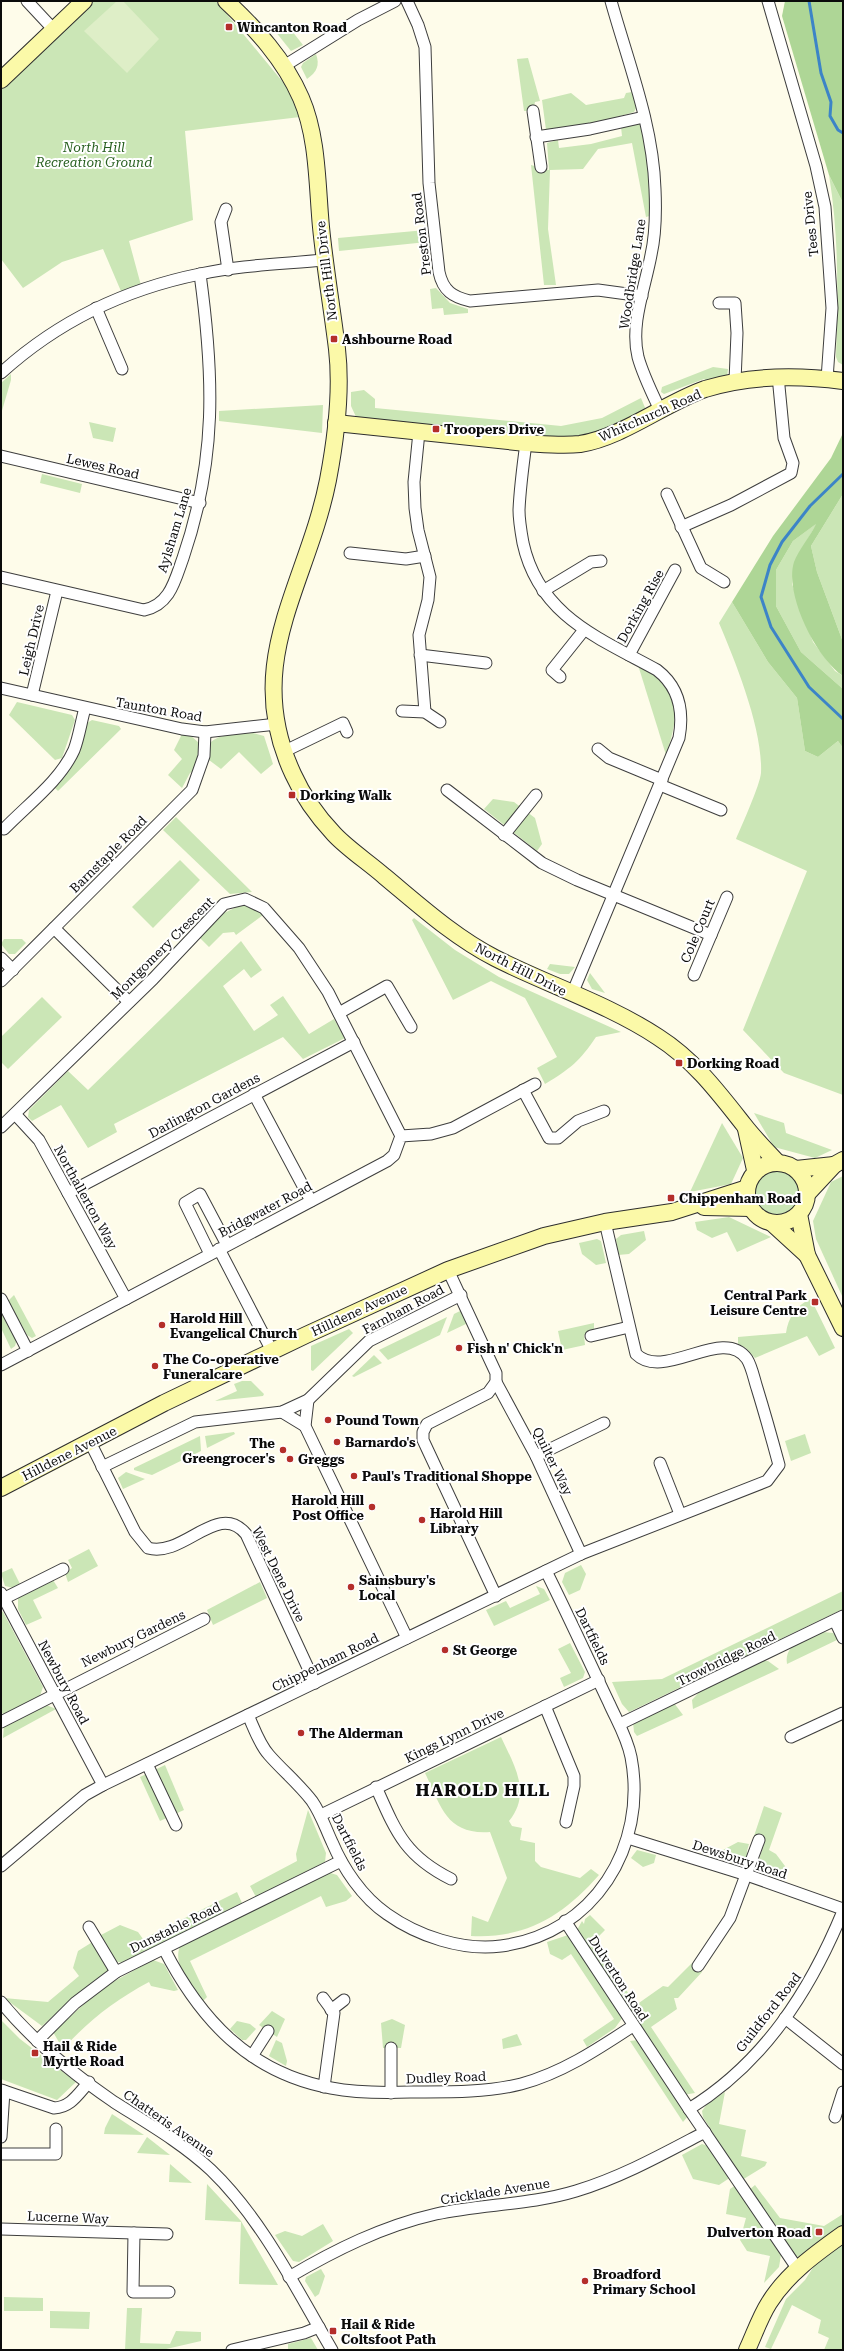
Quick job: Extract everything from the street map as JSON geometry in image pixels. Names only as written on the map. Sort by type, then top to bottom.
[{"type":"street","points":[[27,1],[55,31]]},
{"type":"street","points":[[1,80],[55,31],[84,1]]},
{"type":"street","name":"North Hill Drive","points":[[226,1],[250,24],[284,66],[302,100],[309,125],[324,260],[337,352],[336,423],[328,479],[319,520],[281,628],[274,664],[273,693],[277,724],[283,752],[295,779],[334,834],[456,934],[490,956],[640,1025],[675,1048],[704,1074],[746,1128],[778,1163]]},
{"type":"street","points":[[284,66],[358,20],[395,1]]},
{"type":"street","name":"Preston Road","points":[[407,1],[418,24],[425,47],[429,183],[439,272],[441,281],[449,293],[457,298],[470,301],[598,290],[642,296]]},
{"type":"street","name":"Woodbridge Lane","points":[[611,1],[644,117],[654,168],[656,220],[636,335],[638,356],[660,410]]},
{"type":"street","name":"Tees Drive","points":[[768,1],[816,166],[825,207],[832,308],[827,379]]},
{"type":"street","points":[[533,110],[540,167]]},
{"type":"street","points":[[536,137],[590,129],[644,117]]},
{"type":"street","points":[[226,209],[221,222],[228,270]]},
{"type":"street","points":[[1,373],[53,332],[96,308],[136,291],[200,274],[324,260]]},
{"type":"street","name":"Aylsham Lane","points":[[1,578],[144,610],[160,604],[168,596],[200,503],[210,420],[211,371],[200,274]]},
{"type":"street","points":[[719,304],[735,304],[737,333],[735,381]]},
{"type":"street","points":[[96,308],[122,369]]},
{"type":"street","points":[[681,527],[738,502],[791,473],[793,463],[784,438],[778,376]]},
{"type":"street","name":"Whitchurch Road","points":[[336,423],[526,443],[554,445],[581,444],[604,437],[706,389],[735,381],[778,376],[843,381]]},
{"type":"street","points":[[419,432],[414,482],[415,508],[418,530],[430,576],[424,618],[419,635],[425,691],[425,712]]},
{"type":"street","points":[[526,443],[520,524],[528,561],[543,590],[558,609],[584,630],[666,677],[677,695],[680,704],[681,721],[679,738],[572,994]]},
{"type":"street","name":"Lewes Road","points":[[1,456],[200,503]]},
{"type":"street","points":[[667,494],[701,568],[724,582]]},
{"type":"street","points":[[350,553],[406,559],[425,556]]},
{"type":"street","points":[[543,590],[591,562],[601,561]]},
{"type":"street","name":"Dorking Rise","points":[[629,655],[675,570]]},
{"type":"street","name":"Leigh Drive","points":[[32,695],[57,591]]},
{"type":"street","points":[[560,677],[552,670],[584,630]]},
{"type":"street","points":[[420,655],[486,662]]},
{"type":"street","name":"Taunton Road","points":[[1,688],[160,725],[205,732],[277,724]]},
{"type":"street","points":[[4,829],[51,781],[70,758],[78,739],[85,708]]},
{"type":"street","points":[[402,711],[425,712],[440,722]]},
{"type":"street","points":[[283,752],[343,723],[347,732]]},
{"type":"street","name":"Barnstaple Road","points":[[1,981],[192,790],[204,756],[205,732]]},
{"type":"street","points":[[598,749],[609,758],[721,810]]},
{"type":"street","points":[[447,790],[542,863],[614,895],[711,934]]},
{"type":"street","points":[[504,835],[536,795]]},
{"type":"street","name":"Cole Court","points":[[694,975],[726,897]]},
{"type":"street","name":"Montgomery Crescent","points":[[1,1127],[129,1002],[224,904],[245,899],[264,908],[299,948],[328,992],[401,1136]]},
{"type":"street","points":[[54,928],[129,1002]]},
{"type":"street","points":[[1,958],[13,970]]},
{"type":"street","points":[[339,1013],[387,986],[411,1027]]},
{"type":"street","name":"Darlington Gardens","points":[[68,1193],[354,1042]]},
{"type":"street","points":[[401,1136],[431,1134],[453,1128],[535,1084]]},
{"type":"street","points":[[523,1090],[549,1138],[558,1138],[578,1121],[604,1111]]},
{"type":"street","points":[[254,1094],[311,1201]]},
{"type":"street","name":"Northallerton Way","points":[[14,1114],[39,1140],[126,1300]]},
{"type":"street","name":"North Hill Drive","points":[[746,1128],[755,1170]]},
{"type":"street","name":"Bridgwater Road","points":[[1,1365],[387,1161],[394,1155],[401,1136]]},
{"type":"street","points":[[807,1255],[772,1223],[761,1217],[751,1208],[747,1188],[755,1170],[764,1165],[778,1163],[796,1169],[838,1163]]},
{"type":"street","points":[[838,1163],[806,1194],[799,1214],[807,1255],[843,1328]]},
{"type":"street","points":[[796,1169],[804,1180],[806,1194]]},
{"type":"street","name":"Hilldene Avenue","points":[[1,1488],[164,1403],[272,1351],[448,1270],[544,1236],[605,1222],[693,1206],[747,1188]]},
{"type":"street","name":"Hilldene Avenue","points":[[693,1206],[751,1208]]},
{"type":"street","points":[[772,1223],[785,1221],[799,1214]]},
{"type":"street","name":"Chippenham Road","points":[[1,1866],[85,1795],[103,1785],[581,1554],[767,1481],[779,1465],[751,1369],[741,1353],[731,1349],[717,1349],[654,1363],[642,1360],[636,1354],[605,1222]]},
{"type":"street","points":[[218,1249],[272,1351]]},
{"type":"street","name":"Quilter Way","points":[[448,1270],[461,1295],[496,1373],[496,1382],[536,1456],[581,1554]]},
{"type":"street","name":"Farnham Road","points":[[102,1467],[195,1422],[282,1412],[308,1400],[369,1341],[461,1295]]},
{"type":"street","points":[[1,1300],[28,1351]]},
{"type":"street","points":[[591,1336],[629,1327]]},
{"type":"street","points":[[496,1382],[488,1393],[427,1424],[423,1432],[426,1448],[496,1596]]},
{"type":"street","points":[[308,1400],[305,1426],[407,1638]]},
{"type":"street","points":[[282,1412],[305,1426]]},
{"type":"street","points":[[536,1456],[604,1423]]},
{"type":"street","name":"West Dene Drive","points":[[90,1442],[135,1532],[148,1548],[165,1550],[225,1522],[239,1525],[246,1534],[315,1683]]},
{"type":"street","points":[[660,1463],[680,1514]]},
{"type":"street","points":[[2,1597],[63,1569]]},
{"type":"street","name":"Dartfields","points":[[248,1715],[269,1755],[300,1786],[321,1815],[341,1861],[361,1890],[385,1913],[422,1933],[448,1942],[469,1945],[500,1946],[532,1938],[565,1921],[589,1902],[606,1883],[614,1871],[628,1838],[633,1817],[633,1772],[628,1743],[546,1572]]},
{"type":"street","name":"Newbury Road","points":[[2,1597],[103,1785]]},
{"type":"street","points":[[839,1618],[843,1638]]},
{"type":"street","name":"Trowbridge Road","points":[[620,1724],[839,1618]]},
{"type":"street","name":"Newbury Gardens","points":[[1,1722],[204,1619]]},
{"type":"street","name":"Kings Lynn Drive","points":[[321,1815],[599,1680]]},
{"type":"street","points":[[545,1706],[574,1776],[574,1786],[566,1822]]},
{"type":"street","points":[[791,1737],[843,1713]]},
{"type":"street","points":[[147,1764],[176,1825]]},
{"type":"street","points":[[376,1787],[406,1847],[431,1869],[451,1879]]},
{"type":"street","name":"Dewsbury Road","points":[[628,1838],[747,1875],[843,1910]]},
{"type":"street","points":[[698,1966],[730,1918],[747,1875],[758,1840]]},
{"type":"street","name":"Dunstable Road","points":[[36,2041],[75,2003],[116,1972],[341,1861]]},
{"type":"street","name":"Guildford Road","points":[[688,2109],[739,2072],[785,2018],[814,1976],[843,1910]]},
{"type":"street","name":"Dulverton Road","points":[[565,1921],[688,2109],[798,2268]]},
{"type":"street","points":[[89,1927],[116,1972]]},
{"type":"street","name":"Dudley Road","points":[[164,1949],[182,1984],[201,2009],[230,2039],[252,2056],[291,2077],[324,2087],[361,2092],[474,2091],[522,2084],[557,2071],[584,2058],[633,2026]]},
{"type":"street","points":[[323,1998],[334,2013],[324,2087]]},
{"type":"street","points":[[331,2010],[344,2000]]},
{"type":"street","name":"Chatteris Avenue","points":[[1,2002],[36,2041],[88,2082],[177,2143],[210,2169],[247,2212],[332,2350]]},
{"type":"street","points":[[785,2018],[843,2064]]},
{"type":"street","points":[[252,2056],[268,2031]]},
{"type":"street","points":[[391,2048],[391,2092]]},
{"type":"street","points":[[1,2137],[3,2090],[54,2108],[70,2104],[88,2082]]},
{"type":"street","points":[[835,2117],[843,2092]]},
{"type":"street","points":[[1,2154],[56,2154],[56,2129]]},
{"type":"street","name":"Cricklade Avenue","points":[[289,2278],[364,2237],[403,2222],[437,2214],[512,2205],[576,2191],[652,2161],[705,2132]]},
{"type":"street","name":"Lucerne Way","points":[[1,2229],[167,2234]]},
{"type":"street","points":[[134,2233],[133,2292],[169,2292]]},
{"type":"street","points":[[747,2350],[768,2304],[798,2268],[843,2234]]},
{"type":"street","points":[[232,2350],[304,2333],[319,2327]]},
{"type":"green space","name":"North Hill Recreation Ground","points":[[88,1],[216,1],[287,87],[296,101],[300,117],[185,131],[193,220],[129,241],[142,289],[123,296],[103,249],[62,262],[23,288],[1,259],[1,83]]},
{"type":"green space","points":[[117,1],[123,1],[159,39],[127,73],[84,31]]},
{"type":"green space","points":[[785,1],[843,1],[843,203],[829,175],[782,16]]},
{"type":"green space","points":[[275,31],[292,31],[303,45],[291,51]]},
{"type":"green space","points":[[316,54],[318,62],[317,68],[307,79],[301,67],[303,63]]},
{"type":"green space","points":[[528,58],[540,101],[535,102],[533,111],[524,111],[517,59]]},
{"type":"green space","points":[[632,92],[637,106],[634,112],[589,125],[546,130],[542,100],[571,93],[586,105],[624,98],[626,93]]},
{"type":"green space","points":[[639,123],[644,131],[653,215],[646,217],[632,143],[598,149],[583,169],[550,170],[548,229],[556,285],[544,285],[531,165],[549,170],[547,143],[558,140],[559,148],[591,144],[622,136],[621,127]]},
{"type":"green space","points":[[829,175],[843,203],[843,365],[838,362],[836,357],[836,243],[835,220]]},
{"type":"green space","points":[[426,230],[427,242],[339,251],[338,238]]},
{"type":"green space","points":[[436,288],[450,303],[468,309],[468,313],[444,315],[443,308],[432,309],[430,289]]},
{"type":"green space","points":[[713,367],[728,369],[727,377],[707,381],[704,379],[664,394],[661,392],[662,387]]},
{"type":"green space","points":[[11,374],[11,380],[1,414],[1,383]]},
{"type":"green space","points":[[364,390],[375,399],[375,408],[561,426],[602,418],[641,398],[646,410],[598,433],[559,438],[357,419],[351,406],[351,392]]},
{"type":"green space","points":[[323,405],[322,433],[219,421],[219,411]]},
{"type":"green space","points":[[89,422],[116,428],[113,442],[93,438]]},
{"type":"green space","points":[[843,433],[843,494],[811,546],[817,572],[843,642],[843,676],[823,655],[813,640],[798,607],[794,591],[792,575],[794,562],[816,524],[793,541],[776,570],[776,606],[801,652],[843,689],[843,748],[838,741],[818,757],[805,751],[797,698],[768,662],[732,602],[773,536],[831,458]]},
{"type":"green space","points":[[42,474],[82,484],[80,493],[40,483]]},
{"type":"green space","points":[[843,494],[843,642],[817,572],[811,546]]},
{"type":"green space","points":[[817,523],[795,561],[792,584],[813,642],[835,671],[843,676],[843,689],[801,652],[776,606],[776,570],[793,541]]},
{"type":"green space","points":[[732,602],[768,662],[797,698],[805,751],[818,757],[838,741],[843,748],[843,1095],[784,1073],[743,1030],[807,871],[736,839],[754,795],[761,773],[758,737],[753,717],[733,657],[719,623]]},
{"type":"green space","points":[[638,665],[663,683],[670,692],[674,702],[674,726],[666,755]]},
{"type":"green space","points":[[17,702],[72,715],[75,720],[62,758],[55,760],[9,715]]},
{"type":"green space","points":[[92,720],[119,726],[121,729],[58,791],[53,786],[74,756],[87,723]]},
{"type":"green space","points":[[253,733],[264,736],[273,764],[261,774],[239,752],[221,769],[209,760],[210,743],[214,740],[224,736]]},
{"type":"green space","points":[[182,734],[190,735],[199,743],[196,770],[190,773],[182,788],[168,775],[182,759],[174,750]]},
{"type":"green space","points":[[493,799],[514,802],[535,818],[542,844],[537,851],[484,809]]},
{"type":"green space","points":[[176,817],[252,892],[230,894],[163,830]]},
{"type":"green space","points":[[180,860],[200,880],[153,928],[132,907]]},
{"type":"green space","points":[[241,905],[253,907],[263,915],[236,935],[234,932],[223,933],[209,947],[200,938],[224,913]]},
{"type":"green space","points":[[414,918],[455,950],[499,977],[621,1032],[596,1037],[574,1064],[545,1084],[537,1068],[557,1057],[525,998],[491,981],[453,1000],[412,920]]},
{"type":"green space","points":[[4,939],[22,939],[26,943],[15,954],[9,954],[1,944]]},
{"type":"green space","points":[[241,941],[262,970],[251,978],[244,969],[223,986],[254,1031],[278,1015],[270,1005],[283,996],[309,1034],[334,1019],[345,1038],[303,1059],[283,1037],[114,1124],[117,1132],[88,1148],[61,1105],[32,1121],[28,1117],[29,1110],[68,1071],[88,1090]]},
{"type":"green space","points":[[550,964],[575,967],[569,974],[560,974],[547,969]]},
{"type":"green space","points":[[590,973],[605,993],[592,989],[587,980]]},
{"type":"green space","points":[[42,997],[62,1017],[8,1069],[1,1062],[1,1037]]},
{"type":"green space","points":[[754,1113],[784,1123],[786,1133],[832,1150],[815,1158],[774,1147]]},
{"type":"green space","points":[[722,1123],[743,1158],[731,1184],[690,1192]]},
{"type":"green space","points":[[777,1168],[786,1170],[794,1175],[799,1183],[801,1192],[799,1201],[794,1209],[786,1214],[777,1216],[768,1214],[760,1209],[755,1201],[753,1192],[755,1183],[760,1175],[768,1170]]},
{"type":"green space","points":[[843,1176],[843,1298],[816,1239],[813,1221],[831,1182]]},
{"type":"green space","points":[[729,1217],[771,1237],[737,1252],[727,1232],[712,1238],[697,1230],[695,1222]]},
{"type":"green space","points":[[644,1231],[646,1240],[629,1254],[618,1255],[616,1239],[621,1235]]},
{"type":"green space","points":[[597,1239],[601,1241],[606,1263],[596,1265],[582,1254],[579,1243]]},
{"type":"green space","points":[[14,1295],[36,1336],[32,1338],[27,1335],[8,1301]]},
{"type":"green space","points":[[811,1299],[835,1348],[819,1356],[807,1336],[755,1358],[746,1348],[738,1344],[738,1337],[786,1333],[791,1317],[797,1308]]},
{"type":"green space","points":[[1,1309],[17,1339],[15,1346],[11,1349],[1,1328]]},
{"type":"green space","points":[[462,1310],[468,1323],[447,1333],[454,1314]]},
{"type":"green space","points":[[447,1317],[440,1335],[388,1360],[379,1350]]},
{"type":"green space","points":[[594,1323],[594,1332],[584,1335],[585,1345],[562,1350],[558,1331]]},
{"type":"green space","points":[[349,1329],[353,1333],[313,1371],[311,1370],[311,1346]]},
{"type":"green space","points":[[374,1355],[382,1363],[354,1377],[352,1376]]},
{"type":"green space","points":[[242,1381],[251,1381],[264,1394],[263,1396],[215,1401],[237,1391],[234,1384]]},
{"type":"green space","points":[[234,1432],[235,1434],[207,1448],[205,1436]]},
{"type":"green space","points":[[805,1434],[811,1453],[791,1461],[785,1441]]},
{"type":"green space","points":[[200,1436],[201,1451],[152,1475],[134,1470],[134,1468]]},
{"type":"green space","points":[[126,1472],[145,1479],[123,1489],[118,1478]]},
{"type":"green space","points":[[89,1549],[98,1566],[68,1582],[65,1573],[72,1568],[68,1560]]},
{"type":"green space","points":[[581,1565],[586,1574],[580,1590],[569,1595],[562,1582],[565,1573]]},
{"type":"green space","points":[[12,1568],[20,1584],[14,1588],[5,1586],[1,1573]]},
{"type":"green space","points":[[53,1580],[58,1588],[33,1600],[42,1618],[26,1625],[18,1609],[18,1598]]},
{"type":"green space","points":[[260,1582],[267,1598],[213,1625],[207,1610]]},
{"type":"green space","points":[[536,1586],[544,1589],[550,1600],[494,1626],[486,1610],[506,1601],[510,1608],[540,1594]]},
{"type":"green space","points":[[843,1591],[843,1609],[629,1712],[622,1704],[612,1682],[662,1679]]},
{"type":"green space","points":[[1,1611],[3,1612],[43,1687],[40,1696],[5,1714],[1,1713]]},
{"type":"green space","points":[[823,1632],[833,1633],[839,1639],[787,1664],[789,1651],[793,1646],[804,1639]]},
{"type":"green space","points":[[570,1643],[585,1672],[583,1678],[564,1687],[560,1678],[571,1673],[558,1649]]},
{"type":"green space","points":[[760,1661],[768,1661],[779,1669],[693,1709],[692,1700],[701,1690]]},
{"type":"green space","points":[[674,1703],[683,1715],[637,1736],[634,1732],[633,1722]]},
{"type":"green space","points":[[44,1704],[56,1709],[3,1738],[4,1724]]},
{"type":"green space","points":[[501,1737],[511,1758],[518,1779],[520,1790],[519,1800],[516,1810],[509,1821],[512,1826],[522,1828],[520,1840],[535,1843],[535,1861],[541,1867],[580,1878],[591,1869],[599,1875],[572,1902],[558,1913],[542,1922],[526,1929],[509,1933],[491,1936],[471,1936],[472,1916],[488,1922],[507,1878],[490,1832],[475,1832],[464,1829],[454,1823],[441,1807],[425,1773]]},
{"type":"green space","points":[[165,1765],[184,1810],[160,1821],[140,1777]]},
{"type":"green space","points":[[764,1806],[782,1813],[769,1850],[776,1854],[785,1866],[782,1876],[757,1866],[765,1841],[754,1836]]},
{"type":"green space","points":[[308,1810],[326,1853],[325,1862],[256,1897],[250,1886],[297,1861],[296,1854]]},
{"type":"green space","points":[[738,1842],[749,1844],[747,1851],[749,1861],[734,1860],[721,1856],[721,1851]]},
{"type":"green space","points":[[637,1850],[656,1855],[654,1863],[643,1867],[631,1858]]},
{"type":"green space","points":[[327,1872],[337,1875],[352,1896],[346,1901],[326,1907],[321,1896],[190,1961],[207,1997],[203,2001],[184,1975],[181,1968],[178,1953],[180,1946]]},
{"type":"green space","points":[[237,1892],[242,1903],[123,1963],[114,1961],[101,1940],[101,1935],[120,1925],[138,1932],[143,1939]]},
{"type":"green space","points":[[590,1915],[605,1930],[594,1941],[636,2005],[663,1986],[668,1987],[692,1963],[698,1966],[702,1972],[678,1998],[674,1998],[677,2009],[651,2027],[695,2093],[683,2095],[577,1930],[582,1921],[584,1924],[585,1919]]},
{"type":"green space","points":[[568,1935],[623,2017],[615,2028],[587,2047],[583,2040],[614,2019],[571,1954],[562,1960],[550,1954],[547,1942]]},
{"type":"green space","points":[[94,1941],[111,1971],[70,2001],[42,2026],[4,1998],[48,2002],[79,1976],[73,1968],[78,1951]]},
{"type":"green space","points":[[153,1960],[164,1964],[178,1990],[174,1991],[151,1986],[149,1982],[113,2004],[92,2020],[63,2049],[53,2032],[102,1988]]},
{"type":"green space","points":[[272,2011],[285,2019],[277,2037],[259,2025]]},
{"type":"green space","points":[[392,2019],[405,2025],[401,2048],[383,2048],[381,2023]]},
{"type":"green space","points":[[1,2020],[20,2039],[76,2082],[57,2100],[1,2079]]},
{"type":"green space","points":[[237,2021],[250,2024],[256,2029],[246,2040],[242,2040],[230,2029]]},
{"type":"green space","points":[[517,2034],[522,2045],[503,2049],[502,2039]]},
{"type":"green space","points":[[276,2040],[282,2043],[287,2061],[286,2066],[269,2056]]},
{"type":"green space","points":[[638,2040],[688,2116],[683,2122],[630,2041]]},
{"type":"green space","points":[[725,2092],[719,2124],[746,2130],[741,2156],[767,2162],[765,2166],[742,2180],[703,2117],[702,2111],[707,2104]]},
{"type":"green space","points":[[112,2114],[144,2135],[104,2134],[105,2128]]},
{"type":"green space","points":[[147,2137],[170,2155],[137,2153]]},
{"type":"green space","points":[[702,2144],[711,2147],[731,2177],[719,2185],[693,2179],[682,2155]]},
{"type":"green space","points":[[170,2164],[192,2183],[169,2182]]},
{"type":"green space","points":[[207,2184],[241,2221],[278,2285],[239,2284],[241,2222],[205,2220]]},
{"type":"green space","points":[[736,2185],[781,2255],[779,2267],[764,2283],[770,2256],[747,2251],[740,2240],[746,2218],[726,2214],[730,2189]]},
{"type":"green space","points":[[755,2185],[780,2218],[824,2226],[843,2214],[843,2227],[802,2256],[795,2257],[749,2190]]},
{"type":"green space","points":[[323,2224],[333,2241],[299,2262],[293,2261],[275,2235],[285,2231],[302,2236]]},
{"type":"green space","points":[[843,2244],[843,2350],[824,2350],[829,2338],[818,2333],[821,2320],[792,2305],[771,2349],[765,2347],[786,2299],[805,2280],[816,2263]]},
{"type":"green space","points":[[321,2269],[325,2276],[319,2294],[315,2297],[305,2281],[306,2277]]},
{"type":"green space","points":[[4,2297],[43,2298],[43,2311],[4,2311]]},
{"type":"green space","points":[[127,2308],[142,2308],[140,2343],[170,2344],[176,2331],[201,2332],[201,2341],[162,2350],[125,2350]]},
{"type":"green space","points":[[50,2311],[90,2312],[89,2329],[50,2328]]},
{"type":"green space","points":[[311,2338],[318,2350],[288,2350],[288,2344]]},
{"type":"waterway","points":[[809,1],[821,73],[831,102],[830,116],[838,130],[843,133]]},
{"type":"waterway","points":[[843,474],[810,506],[782,542],[770,565],[761,597],[771,627],[809,687],[843,719]]},
{"type":"place","name":"Wincanton Road","points":[[229,27]]},
{"type":"place","name":"Ashbourne Road","points":[[334,339]]},
{"type":"place","name":"Troopers Drive","points":[[436,429]]},
{"type":"place","name":"Dorking Walk","points":[[292,795]]},
{"type":"place","name":"Dorking Road","points":[[679,1063]]},
{"type":"place","name":"Chippenham Road","points":[[671,1198]]},
{"type":"place","name":"Central Park Leisure Centre","points":[[815,1302]]},
{"type":"place","name":"Harold Hill Evangelical Church","points":[[162,1325]]},
{"type":"place","name":"Fish n' Chick'n","points":[[459,1348]]},
{"type":"place","name":"The Co-operative Funeralcare","points":[[155,1366]]},
{"type":"place","name":"Pound Town","points":[[328,1420]]},
{"type":"place","name":"Barnardo's","points":[[337,1442]]},
{"type":"place","name":"The Greengrocer's","points":[[283,1450]]},
{"type":"place","name":"Greggs","points":[[290,1459]]},
{"type":"place","name":"Paul's Traditional Shoppe","points":[[354,1476]]},
{"type":"place","name":"Harold Hill Post Office","points":[[372,1507]]},
{"type":"place","name":"Harold Hill Library","points":[[422,1520]]},
{"type":"place","name":"Sainsbury's Local","points":[[351,1587]]},
{"type":"place","name":"St George","points":[[445,1650]]},
{"type":"place","name":"The Alderman","points":[[301,1733]]},
{"type":"place","name":"Hail & Ride Myrtle Road","points":[[35,2053]]},
{"type":"place","name":"Dulverton Road","points":[[819,2232]]},
{"type":"place","name":"Broadford Primary School","points":[[585,2281]]},
{"type":"place","name":"Hail & Ride Coltsfoot Path","points":[[333,2331]]},
{"type":"district","name":"HAROLD HILL","points":[[483,1790]]}]
